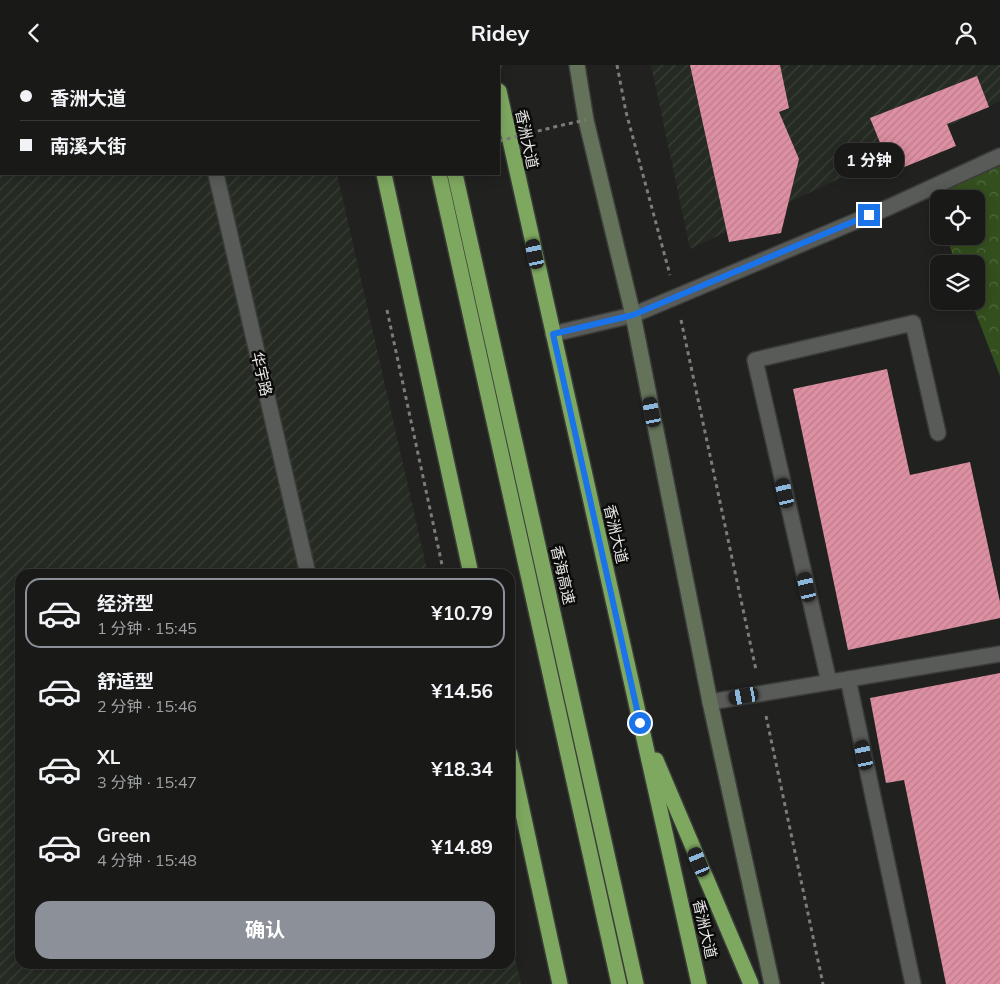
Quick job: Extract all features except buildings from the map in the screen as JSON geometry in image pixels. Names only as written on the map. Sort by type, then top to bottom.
[{"type":"highway","name":"香洲大道","points":[[500,96],[699,984]]},
{"type":"highway","points":[[384,175],[470,569]]},
{"type":"highway","points":[[439,175],[619,984]]},
{"type":"highway","name":"香海高速","points":[[455,175],[636,984]]},
{"type":"highway","points":[[640,723],[751,984]]},
{"type":"highway","points":[[515,777],[560,984]]},
{"type":"street","points":[[577,65],[586,120],[633,315],[710,702],[772,984]]},
{"type":"street","points":[[553,334],[633,315],[887,208],[1000,156]]},
{"type":"street","name":"华宇路","points":[[216,175],[307,569]]},
{"type":"street","points":[[829,682],[755,360],[913,323],[938,433]]},
{"type":"street","points":[[710,702],[1000,654]]},
{"type":"street","points":[[848,679],[913,984]]},
{"type":"path","points":[[617,65],[626,112],[676,296],[823,984]]},
{"type":"path","points":[[500,141],[586,120]]},
{"type":"path","points":[[386,308],[443,569]]},
{"type":"shaded area","points":[[651,65],[1000,65],[1000,101],[690,249]]},
{"type":"shaded area","points":[[0,175],[337,175],[427,569],[15,569],[15,969],[515,969],[515,957],[521,984],[0,984]]},
{"type":"green space","points":[[1000,166],[1000,376],[974,310],[985,310],[985,255],[953,255],[949,245],[985,245],[985,190],[942,190]]},
{"type":"route","points":[[640,723],[553,334],[633,315],[869,215]]}]
